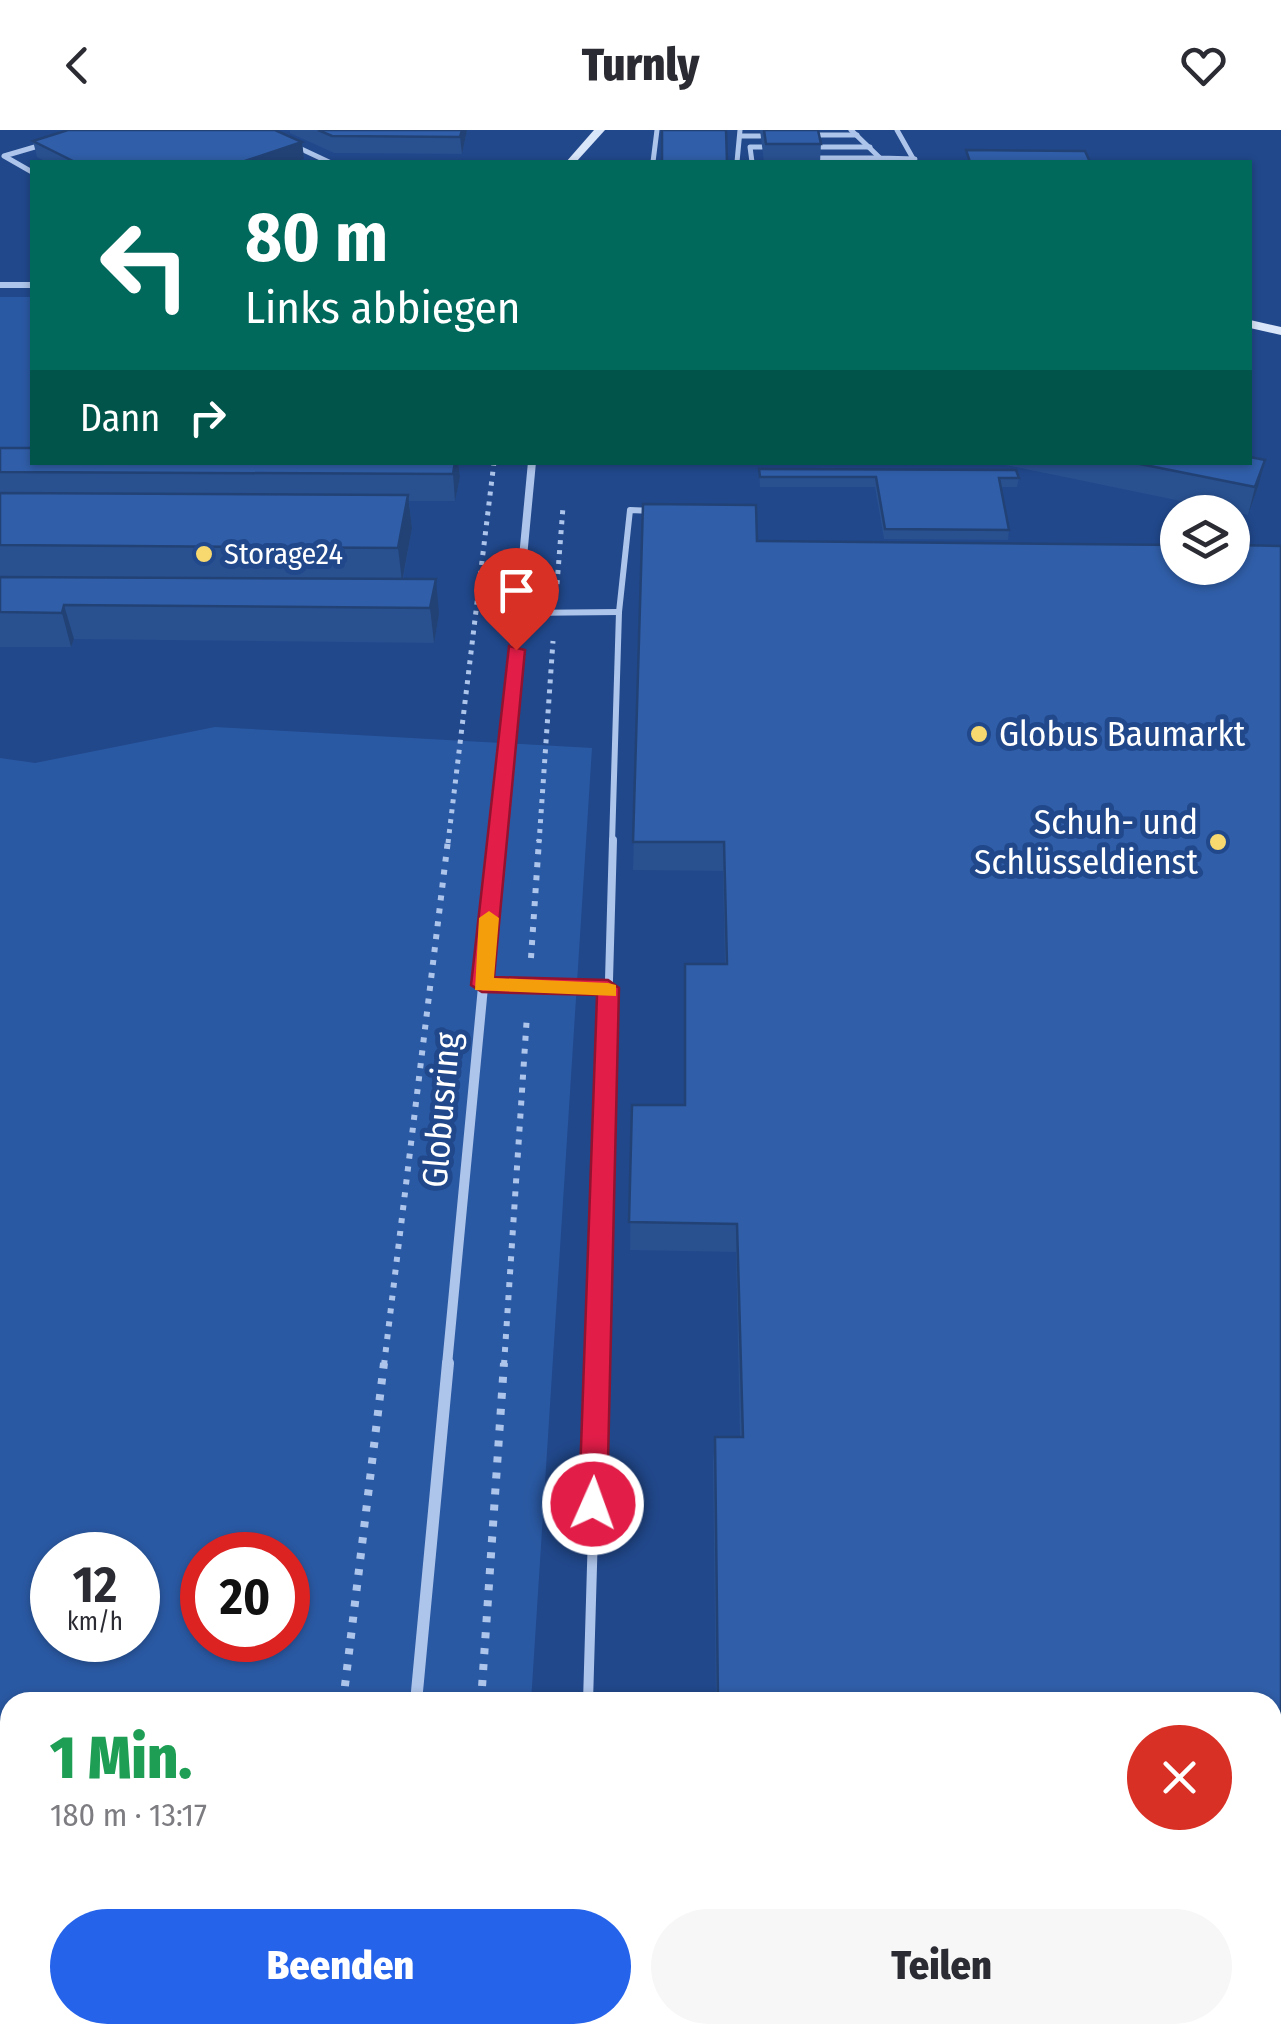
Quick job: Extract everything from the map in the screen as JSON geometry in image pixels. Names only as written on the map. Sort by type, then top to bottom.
[{"type":"street","points":[[573,160],[600,130]]},
{"type":"street","points":[[0,284],[30,285]]},
{"type":"street","points":[[1252,324],[1281,331]]},
{"type":"street","name":"Globusring","points":[[417,1692],[532,465]]},
{"type":"lane","points":[[653,160],[656,130]]},
{"type":"lane","points":[[851,130],[880,158]]},
{"type":"lane","points":[[896,130],[914,160]]},
{"type":"lane","points":[[736,160],[740,133],[760,136]]},
{"type":"lane","points":[[813,136],[857,135]]},
{"type":"lane","points":[[30,171],[4,156],[57,140]]},
{"type":"lane","points":[[286,142],[325,160]]},
{"type":"lane","points":[[762,147],[750,147],[752,160],[764,158]]},
{"type":"lane","points":[[815,147],[870,147]]},
{"type":"lane","points":[[818,158],[903,160]]},
{"type":"lane","points":[[588,1692],[619,612],[630,510],[662,511]]},
{"type":"lane","points":[[520,613],[619,612]]},
{"type":"lane","points":[[482,985],[608,988]]},
{"type":"path","points":[[344,1692],[494,465]]},
{"type":"path","points":[[482,1692],[564,500]]},
{"type":"shaded area","points":[[0,297],[30,297],[30,462],[0,466]]},
{"type":"shaded area","points":[[215,727],[592,748],[532,1692],[0,1692],[0,758],[35,763]]},
{"type":"building","points":[[68,130],[275,130],[302,142],[248,160],[71,160],[33,141]]},
{"type":"building","points":[[318,130],[462,130],[460,137],[332,136]]},
{"type":"building","points":[[662,130],[726,130],[727,160],[662,160]]},
{"type":"building","points":[[764,130],[818,130],[821,144],[766,144]]},
{"type":"building","points":[[966,150],[1085,151],[1089,160],[969,160]]},
{"type":"building","points":[[0,448],[30,448],[30,465],[454,465],[453,474],[0,472]]},
{"type":"building","points":[[1252,457],[1265,460],[1255,487],[1145,465],[1252,465]]},
{"type":"building","points":[[759,469],[1016,470],[1019,478],[999,478],[1009,530],[885,529],[876,477],[760,477]]},
{"type":"building","points":[[0,493],[408,495],[398,548],[0,545]]},
{"type":"building","points":[[643,504],[756,505],[757,541],[1160,545],[1160,585],[1250,585],[1250,545],[1281,546],[1281,1692],[718,1692],[715,1437],[743,1437],[737,1224],[629,1222],[632,1105],[685,1105],[685,964],[727,964],[724,842],[633,842]]},
{"type":"building","points":[[0,577],[436,579],[430,608],[64,605],[62,613],[0,612]]},
{"type":"slow traffic","points":[[489,918],[482,985],[608,990]]},
{"type":"place","name":"Storage24","points":[[204,554]]},
{"type":"place","name":"Globus Baumarkt","points":[[979,734]]},
{"type":"place","name":"Schuh- und Schlüsseldienst","points":[[1218,842]]},
{"type":"route","points":[[516,650],[482,985],[608,988],[593,1504]]}]
